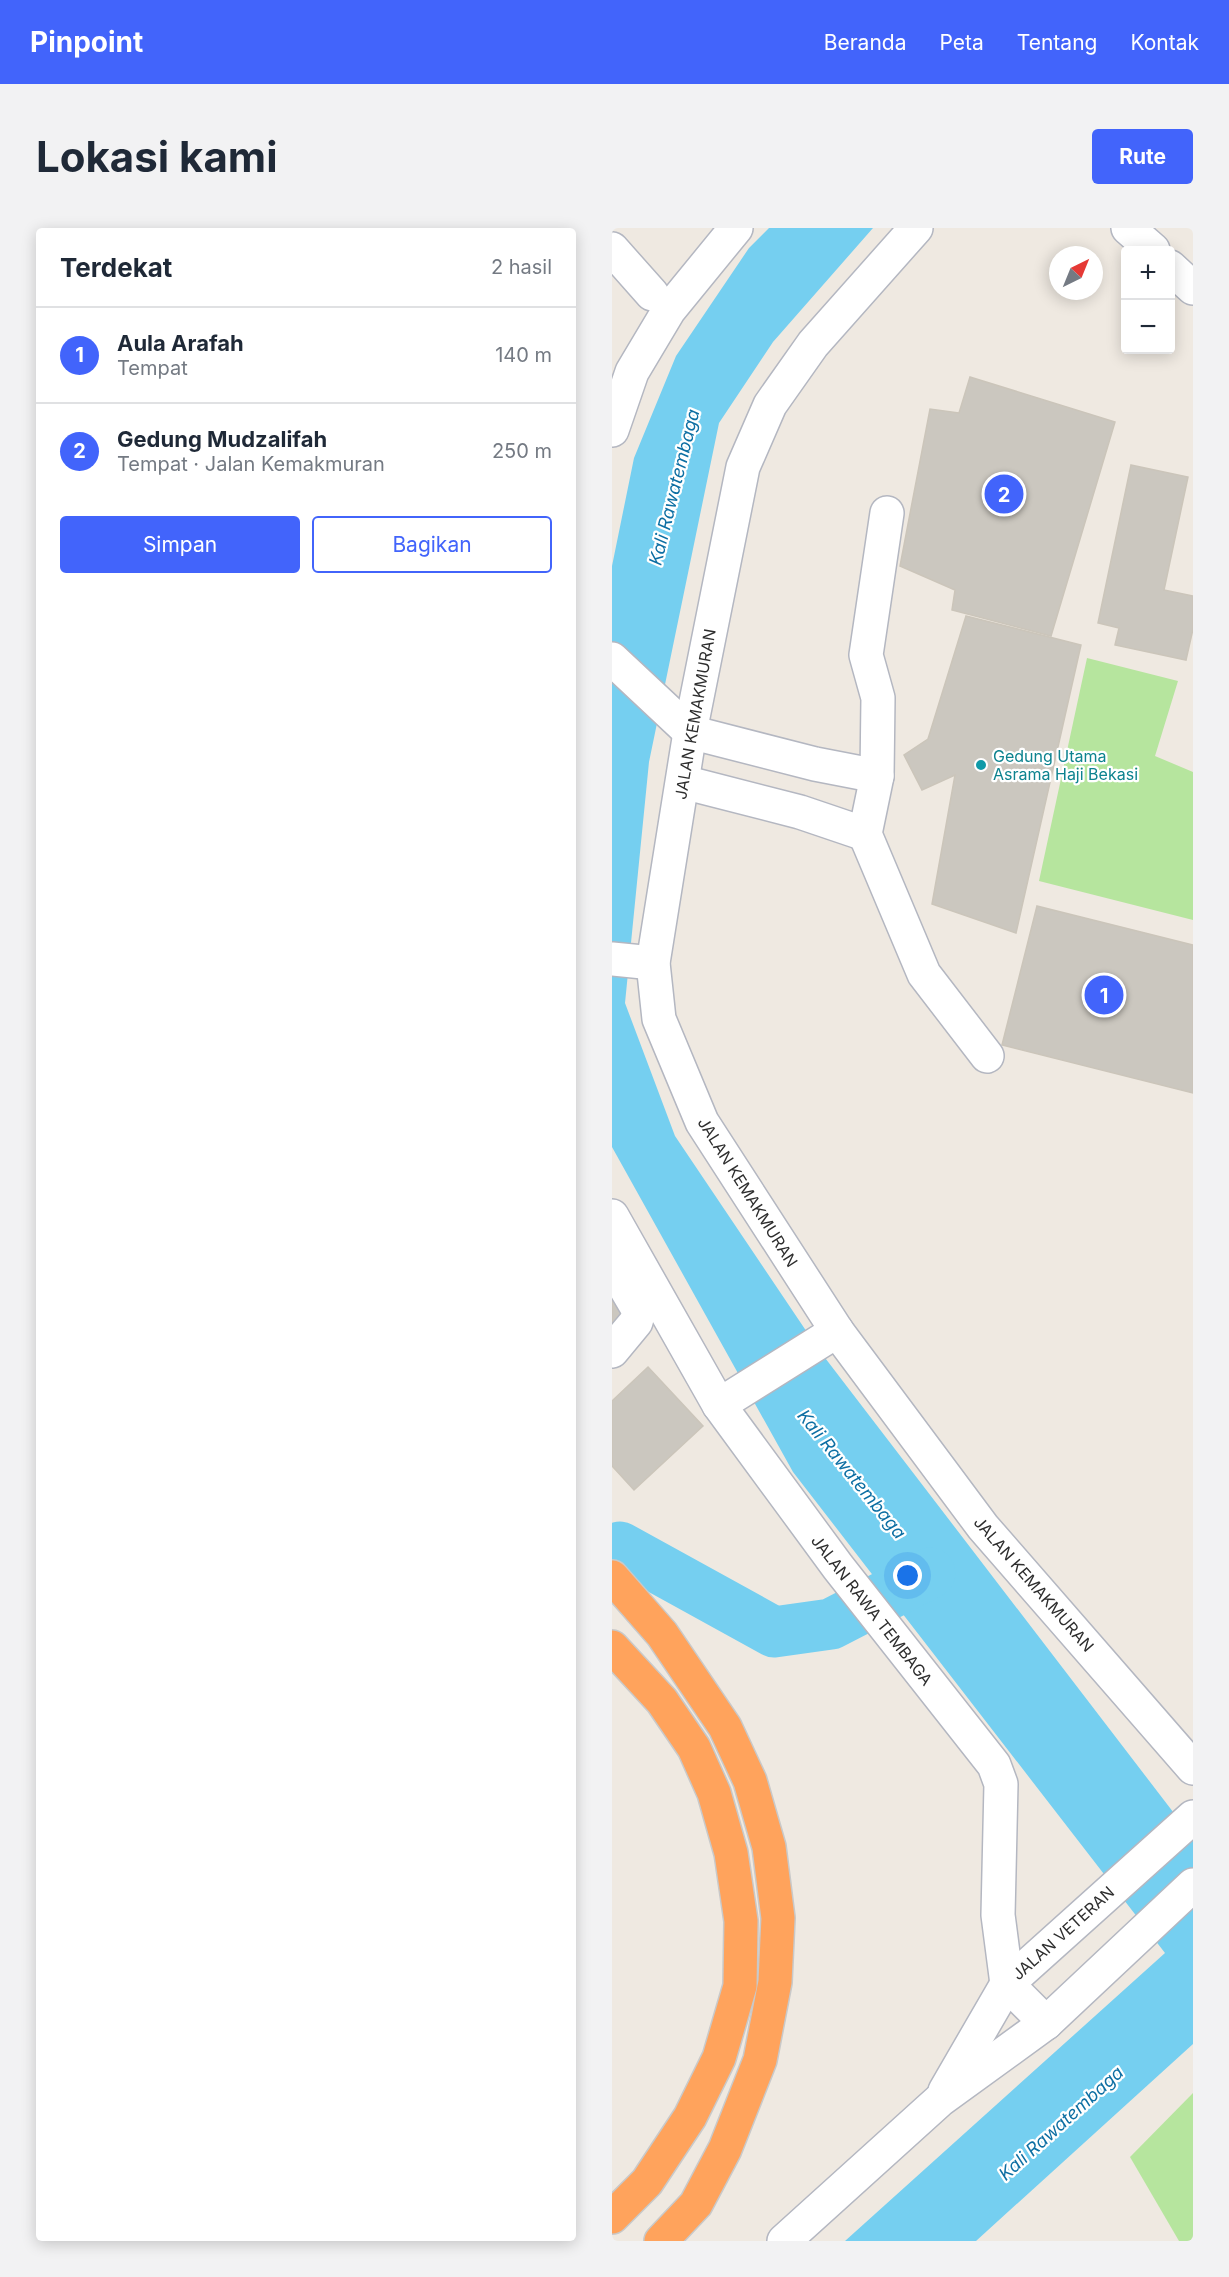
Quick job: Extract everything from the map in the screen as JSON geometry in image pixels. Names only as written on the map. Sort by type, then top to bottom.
[{"type":"highway","points":[[612,1577],[662,1634],[725,1727],[750,1780],[769,1847],[778,1918],[776,1982],[760,2060],[726,2149],[696,2204],[661,2241]]},
{"type":"highway","points":[[612,1647],[663,1701],[694,1748],[714,1793],[731,1853],[741,1922],[740,1986],[719,2058],[690,2117],[666,2154],[647,2182],[612,2217]]},
{"type":"street","points":[[612,430],[632,372],[669,310],[735,228]]},
{"type":"street","name":"JALAN KEMAKMURAN","points":[[916,228],[813,344],[770,405],[743,466],[678,722],[683,782],[632,961],[702,1122],[832,1334],[983,1527],[1193,1768]]},
{"type":"street","points":[[1128,228],[1148,246]]},
{"type":"street","points":[[612,249],[652,294]]},
{"type":"street","points":[[1175,272],[1193,288]]},
{"type":"street","points":[[887,513],[866,655],[878,698],[877,776],[865,834],[924,974],[987,1056]]},
{"type":"street","points":[[612,659],[678,722],[814,764],[877,776]]},
{"type":"street","points":[[683,782],[800,812],[865,834]]},
{"type":"street","name":"JALAN RAWA TEMBAGA","points":[[612,1216],[724,1401],[838,1567],[994,1765],[1001,1784],[998,1915],[1018,1973]]},
{"type":"street","points":[[612,1265],[639,1311],[636,1322],[612,1351]]},
{"type":"street","points":[[724,1401],[832,1334]]},
{"type":"street","name":"JALAN VETERAN","points":[[940,2100],[1018,1973],[1190,1820]]},
{"type":"street","name":"JALAN VETERAN","points":[[784,2241],[940,2100],[1057,2013],[1193,1885]]},
{"type":"street","points":[[1018,1973],[1057,2013]]},
{"type":"green space","points":[[1087,658],[1178,681],[1155,756],[1193,772],[1193,920],[1039,881]]},
{"type":"green space","points":[[1193,2093],[1193,2241],[1179,2241],[1130,2157]]},
{"type":"water","name":"Kali Rawatembaga","points":[[769,228],[873,228],[773,342],[719,423],[649,762],[625,1003],[675,1136],[819,1350],[1193,1838],[1193,2044],[976,2241],[845,2241],[1165,1953],[793,1472],[612,1147],[612,566],[634,458],[676,356],[749,248]]},
{"type":"building","points":[[970,377],[1115,422],[1051,636],[952,610],[955,590],[900,566],[930,409],[959,413]]},
{"type":"building","points":[[1131,465],[1188,477],[1164,590],[1193,596],[1193,629],[1186,660],[1115,645],[1119,628],[1098,623]]},
{"type":"building","name":"Gedung Utama Asrama Haji Bekasi","points":[[966,616],[1081,645],[1016,933],[932,904],[955,775],[922,790],[904,755],[928,739]]},
{"type":"building","points":[[1037,906],[1193,945],[1193,1093],[1002,1045]]},
{"type":"building","points":[[612,1285],[636,1311],[612,1334]]},
{"type":"building","points":[[648,1367],[703,1426],[634,1490],[612,1466],[612,1401]]},
{"type":"waterway","points":[[620,1547],[774,1632],[831,1624],[930,1573]]},
{"type":"place","name":"Gedung Mudzalifah","points":[[1004,494]]},
{"type":"place","name":"Gedung Utama Asrama Haji Bekasi","points":[[981,765]]},
{"type":"place","name":"Aula Arafah","points":[[1104,995]]}]
